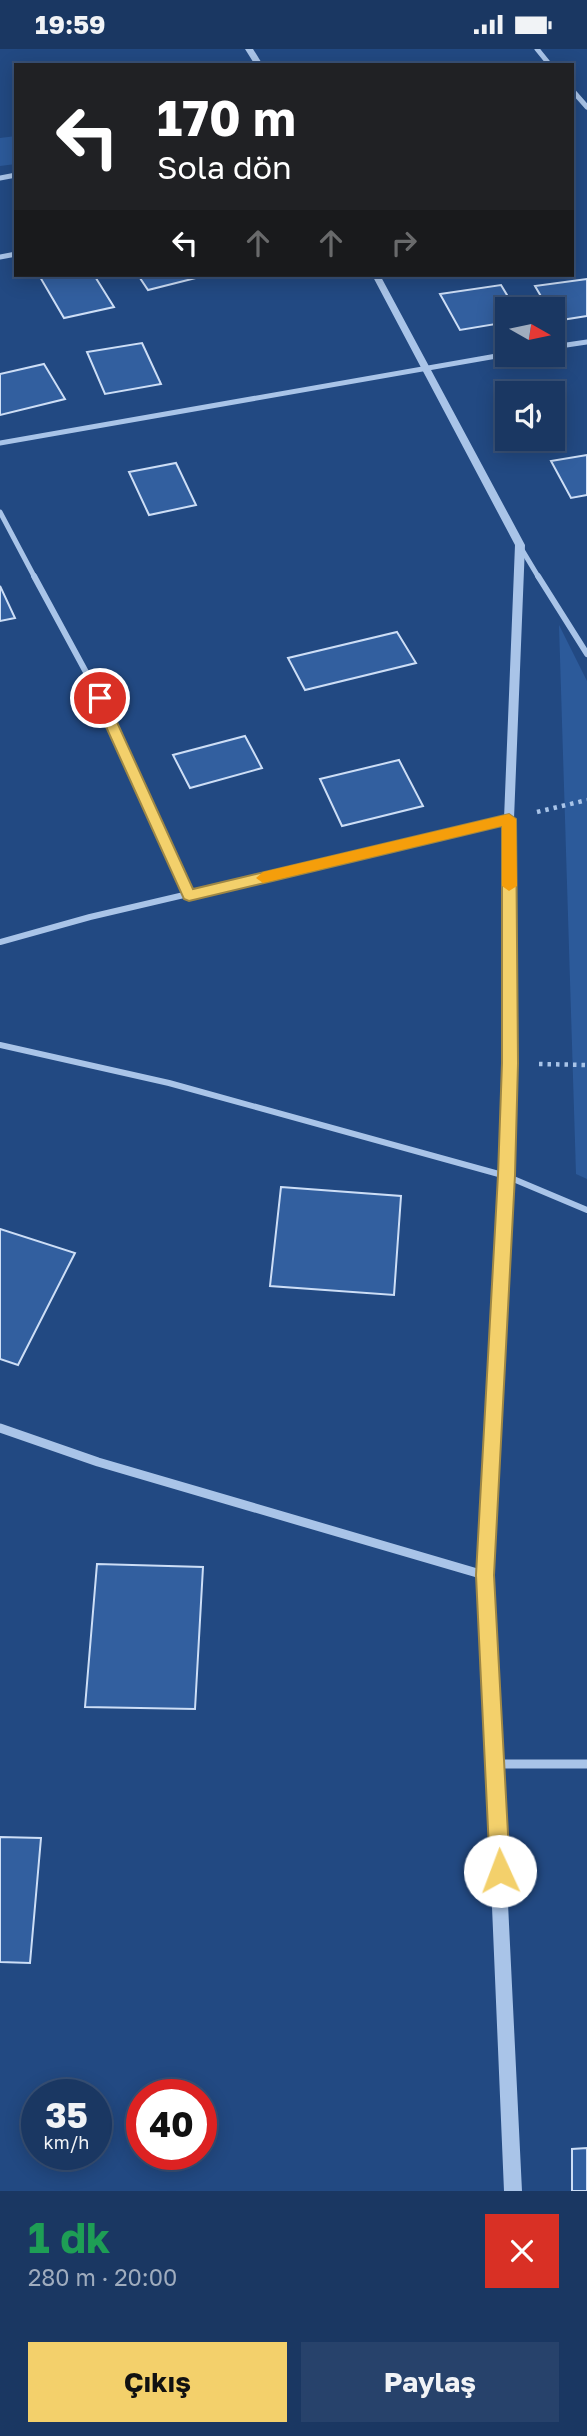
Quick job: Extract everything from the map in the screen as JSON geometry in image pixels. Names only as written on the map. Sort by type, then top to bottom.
[{"type":"street","points":[[537,49],[548,63]]},
{"type":"street","points":[[574,92],[587,107]]},
{"type":"street","points":[[377,277],[520,545],[587,654]]},
{"type":"street","points":[[565,345],[587,342]]},
{"type":"street","points":[[0,443],[495,356]]},
{"type":"street","points":[[0,512],[100,698],[189,895]]},
{"type":"street","points":[[513,2191],[485,1575],[510,1063],[509,819],[520,545]]},
{"type":"street","points":[[0,942],[509,819]]},
{"type":"street","points":[[0,1045],[169,1083],[506,1175],[587,1210]]},
{"type":"street","points":[[0,1429],[98,1462],[485,1575]]},
{"type":"street","points":[[495,1764],[587,1764]]},
{"type":"path","points":[[509,819],[587,800]]},
{"type":"path","points":[[510,1063],[587,1065]]},
{"type":"shaded area","points":[[14,136],[14,164],[0,166],[0,138]]},
{"type":"shaded area","points":[[559,625],[587,681],[587,1179],[576,1174]]},
{"type":"building","points":[[40,277],[95,277],[114,307],[64,318]]},
{"type":"building","points":[[139,277],[196,278],[148,290]]},
{"type":"building","points":[[587,279],[587,316],[565,319],[565,297],[541,297],[535,286]]},
{"type":"building","points":[[501,285],[508,297],[495,297],[495,324],[460,330],[440,294]]},
{"type":"building","points":[[142,343],[161,384],[105,394],[87,352]]},
{"type":"building","points":[[44,364],[65,399],[0,415],[0,374]]},
{"type":"building","points":[[587,455],[587,495],[571,498],[551,461]]},
{"type":"building","points":[[176,463],[196,505],[149,515],[129,472]]},
{"type":"building","points":[[0,586],[15,618],[0,621]]},
{"type":"building","points":[[397,632],[416,663],[305,690],[288,658]]},
{"type":"building","points":[[245,736],[262,768],[190,788],[173,755]]},
{"type":"building","points":[[399,760],[423,806],[342,826],[320,779]]},
{"type":"building","points":[[281,1187],[401,1196],[394,1295],[270,1286]]},
{"type":"building","points":[[0,1229],[75,1253],[18,1365],[0,1359]]},
{"type":"building","points":[[97,1564],[203,1567],[195,1709],[85,1707]]},
{"type":"building","points":[[0,1837],[41,1838],[30,1963],[0,1962]]},
{"type":"building","points":[[587,2148],[587,2191],[572,2191],[572,2149]]},
{"type":"slow traffic","points":[[263,878],[509,819],[509,886]]},
{"type":"route","points":[[100,698],[189,895],[509,819],[510,1063],[485,1575],[500,1871]]}]
